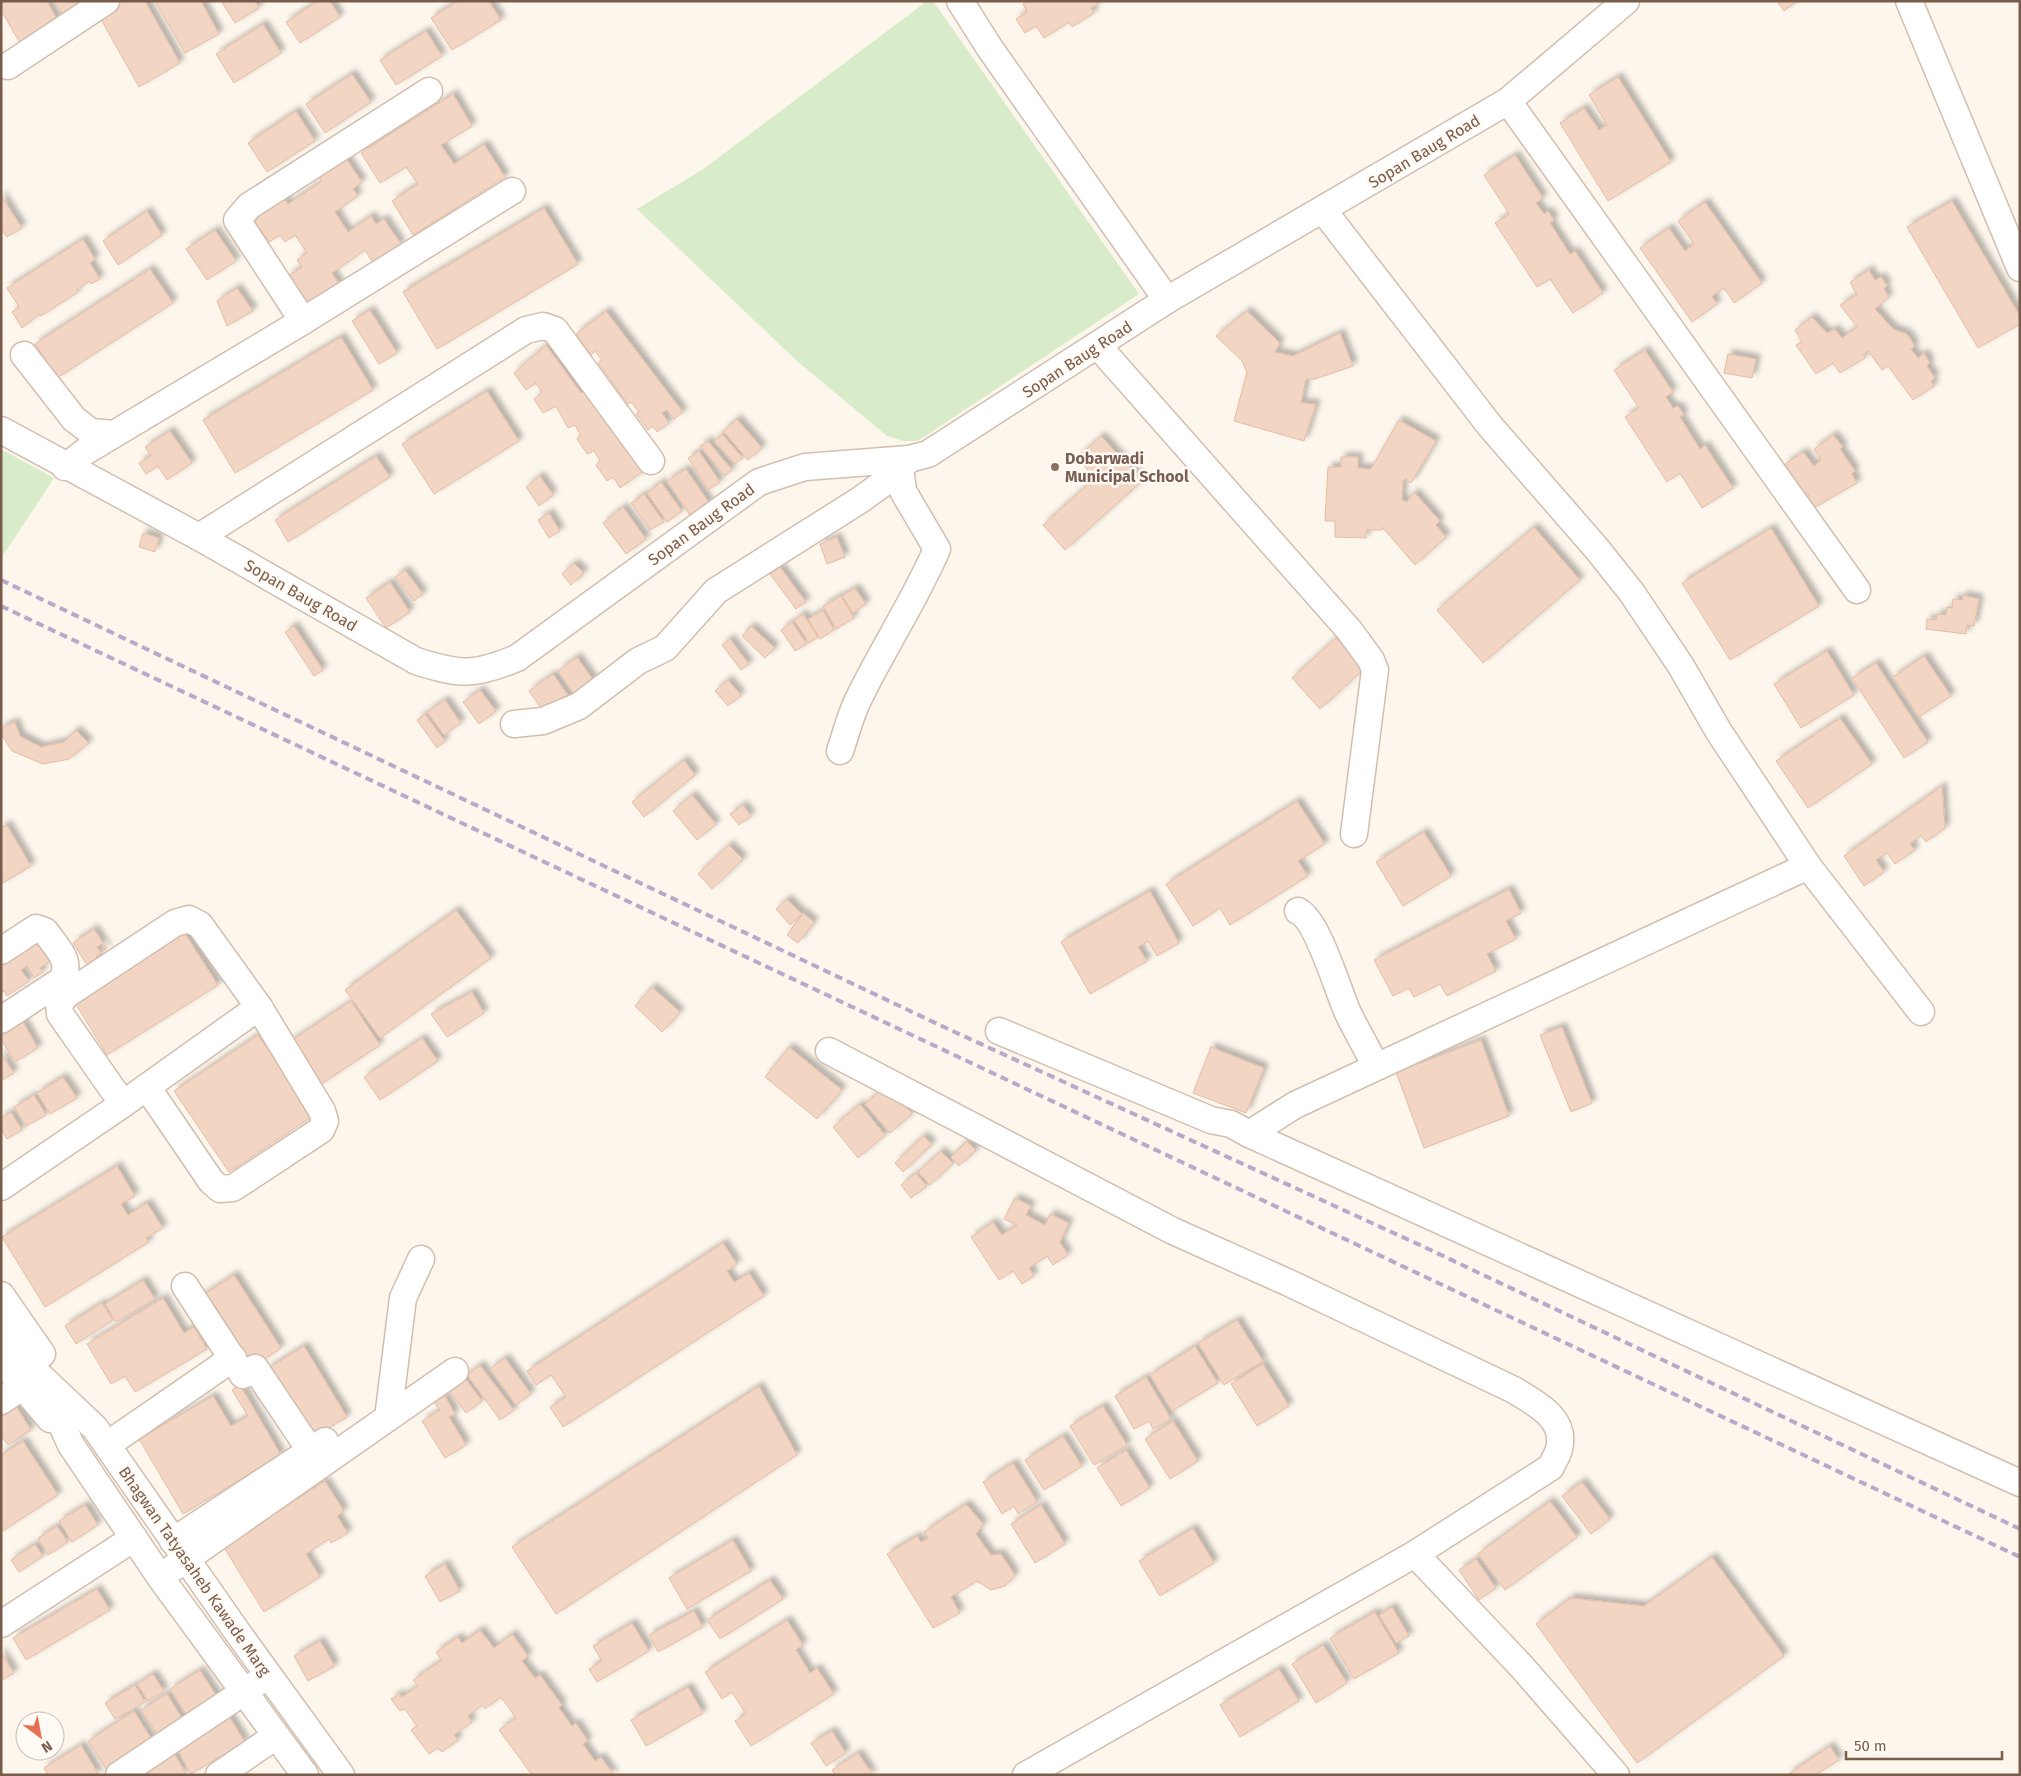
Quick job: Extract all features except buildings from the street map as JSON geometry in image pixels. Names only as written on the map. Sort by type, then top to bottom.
[{"type":"street","points":[[8,66],[106,1]]},
{"type":"street","points":[[960,1],[989,47],[1168,300]]},
{"type":"street","name":"Sopan Baug Road","points":[[1,430],[65,467],[199,537],[416,661],[450,672],[486,671],[517,658],[759,482],[805,467],[905,463],[928,454],[1168,300],[1508,101],[1626,1]]},
{"type":"street","points":[[1909,1],[2020,268]]},
{"type":"street","points":[[304,321],[236,220],[249,206],[429,92]]},
{"type":"street","points":[[1508,101],[1857,590]]},
{"type":"street","points":[[65,467],[86,451],[304,321],[512,192]]},
{"type":"street","points":[[1323,210],[1490,426],[1585,535],[1632,593],[1681,666],[1719,732],[1808,866],[1921,1012]]},
{"type":"street","points":[[199,537],[526,330],[543,326],[555,330],[651,461]]},
{"type":"street","points":[[1098,346],[1349,630],[1371,660],[1375,670],[1354,834]]},
{"type":"street","points":[[24,355],[74,419],[90,432],[114,434]]},
{"type":"street","points":[[514,724],[543,721],[579,706],[638,661],[665,648],[716,591],[860,500],[905,463]]},
{"type":"street","points":[[840,751],[857,702],[885,648],[920,589],[937,549],[903,491],[905,463]]},
{"type":"street","points":[[1249,1134],[1295,1105],[1808,866]]},
{"type":"street","points":[[1298,911],[1305,916],[1320,943],[1347,1011],[1376,1067]]},
{"type":"street","points":[[123,1104],[60,1014],[59,1004],[66,995],[175,923],[189,919],[200,925],[259,1007],[322,1111],[325,1121],[321,1130],[233,1188],[220,1189],[210,1181],[147,1087]]},
{"type":"street","points":[[1,951],[36,928],[45,931],[67,964],[62,980],[1,1020]]},
{"type":"street","points":[[1,1187],[123,1104],[259,1007]]},
{"type":"street","points":[[999,1031],[1211,1120],[1231,1124],[1249,1134],[2018,1480]]},
{"type":"street","points":[[829,1051],[1173,1231],[1287,1282],[1514,1390],[1544,1409],[1557,1425],[1560,1448],[1550,1467],[1415,1554],[1026,1775]]},
{"type":"street","points":[[388,1418],[403,1298],[421,1259]]},
{"type":"street","points":[[185,1286],[244,1375],[255,1368],[310,1450]]},
{"type":"street","points":[[1,1296],[101,1436]]},
{"type":"street","name":"Bhagwan Tatyasaheb Kawade Marg","points":[[1,1328],[71,1445],[160,1577],[246,1691],[304,1775]]},
{"type":"street","points":[[71,1445],[101,1436],[233,1358]]},
{"type":"street","points":[[1,1360],[32,1381],[1,1401]]},
{"type":"street","points":[[180,1550],[388,1418],[455,1371]]},
{"type":"street","name":"Bhagwan Tatyasaheb Kawade Marg","points":[[32,1381],[101,1436],[341,1775]]},
{"type":"street","points":[[160,1577],[180,1550],[310,1450],[342,1429]]},
{"type":"street","points":[[1,1624],[134,1538]]},
{"type":"street","points":[[1415,1554],[1522,1667],[1616,1775]]},
{"type":"street","points":[[119,1775],[269,1675]]},
{"type":"street","points":[[219,1775],[276,1736]]},
{"type":"green space","points":[[927,1],[933,1],[1139,294],[918,441],[903,441],[887,436],[798,362],[637,209],[702,170]]},
{"type":"green space","points":[[1,449],[54,478],[2,557],[1,557]]},
{"type":"railway","points":[[1,580],[946,1028],[1422,1246],[2020,1529]]},
{"type":"railway","points":[[1,606],[2020,1557]]},
{"type":"place","name":"Dobarwadi Municipal School","points":[[1055,467]]}]
